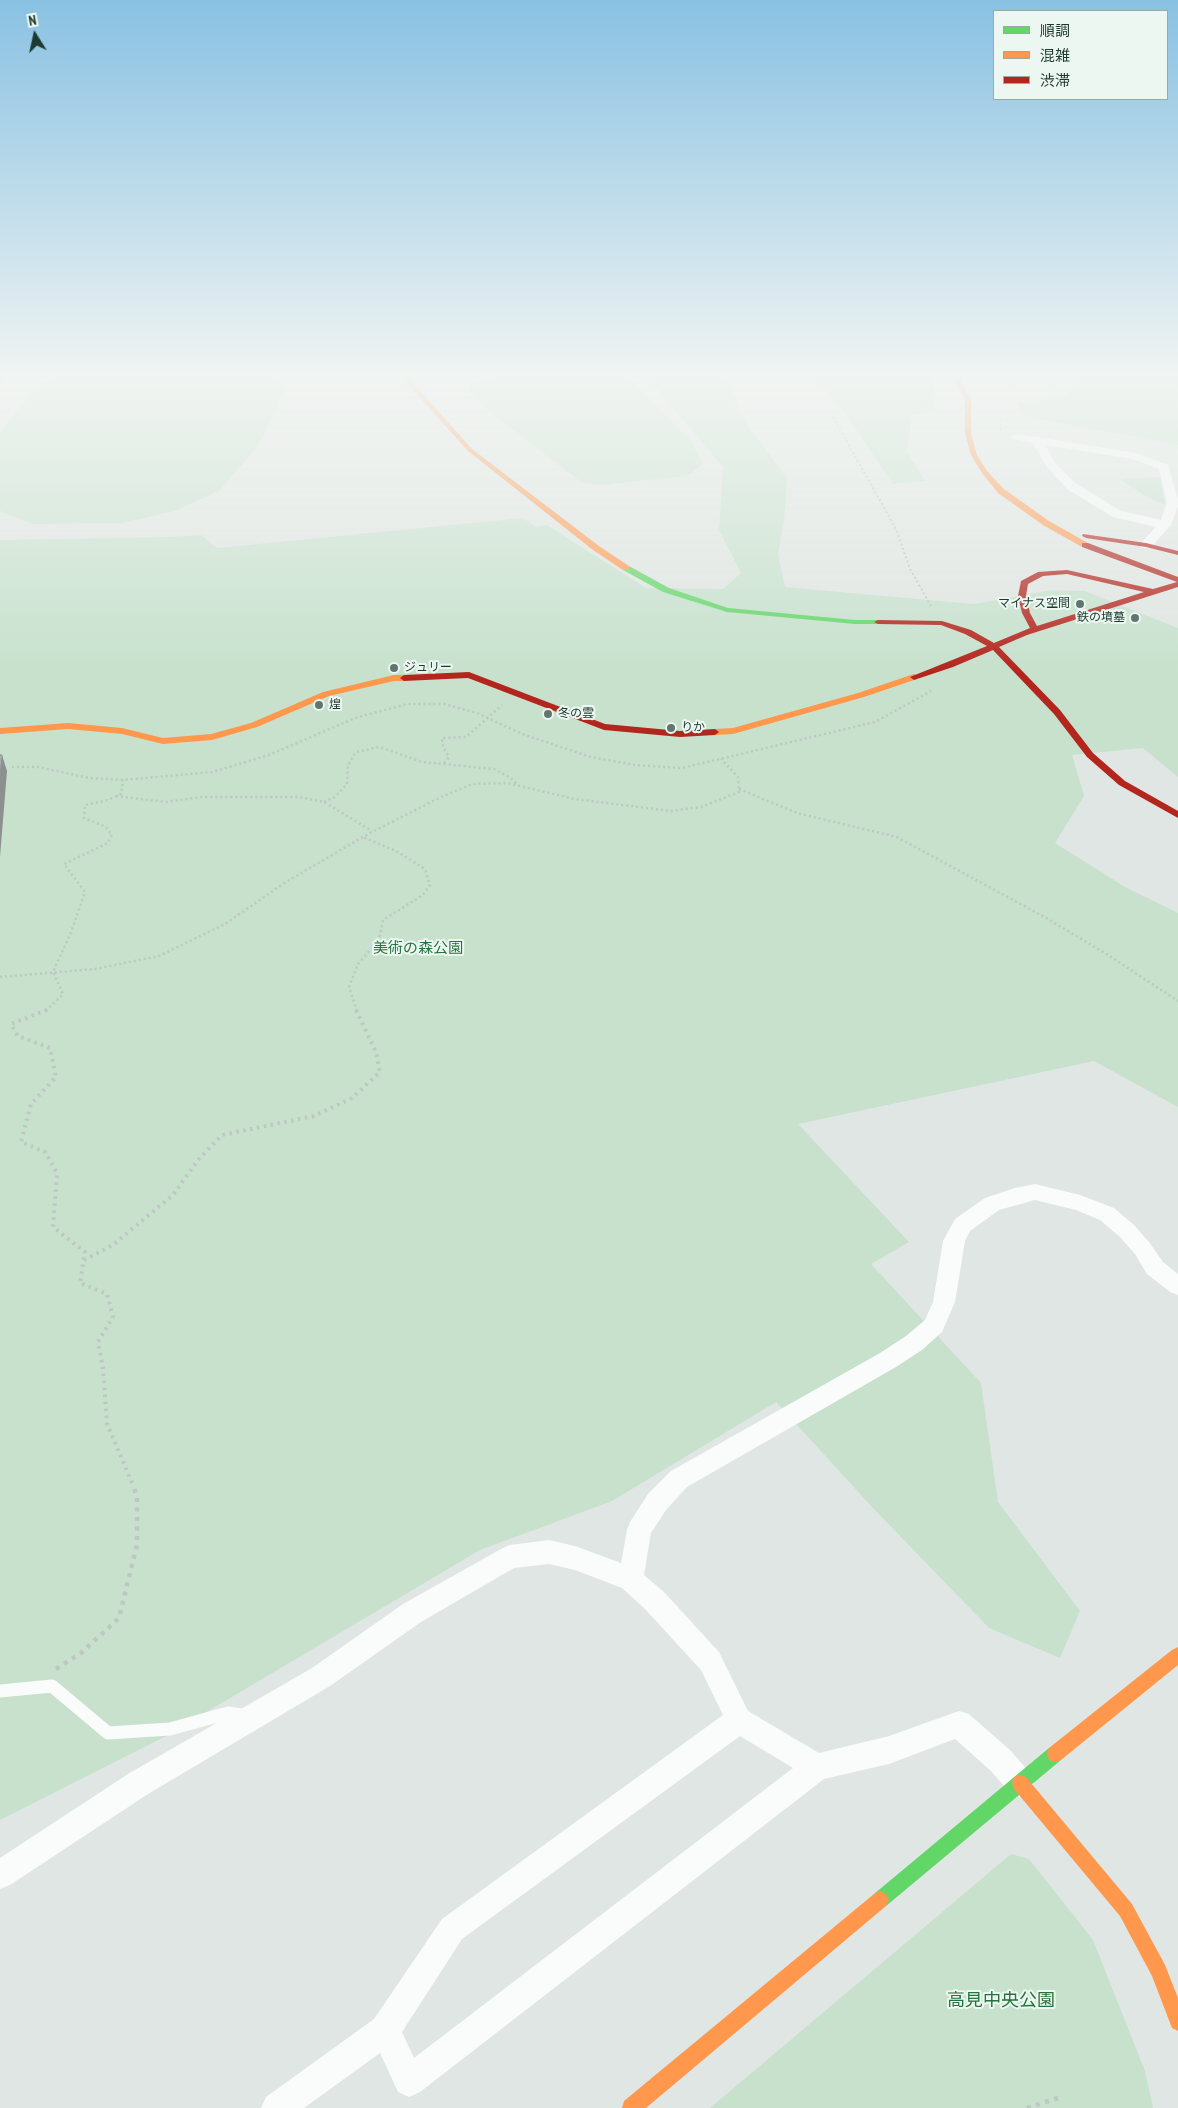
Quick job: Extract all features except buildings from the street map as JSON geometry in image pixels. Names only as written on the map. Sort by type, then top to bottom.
[{"type":"street","points":[[501,475],[596,548],[666,590],[726,610],[855,622],[942,623],[968,632],[994,646],[1015,666],[1057,712],[1090,754],[1122,783],[1178,815]]},
{"type":"street","points":[[987,475],[1001,491],[1074,540],[1129,563],[1178,580]]},
{"type":"street","points":[[1001,475],[1013,490],[1056,520],[1120,553],[1178,573]]},
{"type":"street","points":[[1061,475],[1072,486],[1117,514],[1165,524]]},
{"type":"street","points":[[1146,545],[1165,524],[1173,503],[1166,475]]},
{"type":"street","points":[[1086,536],[1146,545],[1178,553]]},
{"type":"street","points":[[1030,631],[1022,596],[1024,583],[1042,574],[1067,572],[1109,580],[1178,598]]},
{"type":"street","points":[[0,731],[68,726],[122,731],[163,741],[212,737],[254,725],[326,694],[402,678],[469,675],[604,727],[680,734],[733,730],[861,695],[950,665],[1030,631],[1178,584]]},
{"type":"street","points":[[631,1580],[640,1530],[658,1502],[679,1479],[888,1360],[914,1343],[934,1326],[944,1302],[954,1241],[962,1225],[992,1204],[1015,1196],[1035,1192],[1080,1203],[1107,1214],[1127,1231],[1142,1248],[1155,1268],[1178,1286]]},
{"type":"street","points":[[0,1876],[138,1784],[320,1677],[412,1612],[510,1558],[549,1552],[607,1568],[631,1580],[654,1600],[710,1661],[739,1720],[817,1767]]},
{"type":"street","points":[[631,2108],[1020,1783],[1178,1656]]},
{"type":"street","points":[[277,2108],[385,2030],[452,1929],[739,1720]]},
{"type":"street","points":[[385,2030],[409,2080],[817,1767],[889,1750],[959,1724],[1001,1761],[1126,1910],[1159,1971],[1178,2022]]},
{"type":"lane","points":[[0,1691],[52,1686],[108,1733],[170,1729],[228,1713],[253,1716]]},
{"type":"path","points":[[866,475],[896,529],[910,569],[942,623]]},
{"type":"path","points":[[12,767],[38,766],[88,778],[123,780],[212,772],[269,755],[355,718],[407,704],[445,704],[477,712],[522,734],[591,756],[635,765],[682,768],[875,722],[928,694],[941,682],[935,670]]},
{"type":"path","points":[[444,763],[448,757],[443,747],[442,738],[466,736],[489,718],[514,693]]},
{"type":"path","points":[[324,802],[335,797],[347,784],[348,766],[356,752],[380,747],[422,762],[494,769],[512,778],[518,786]]},
{"type":"path","points":[[0,977],[95,969],[159,956],[225,924],[286,882],[363,837],[439,798],[472,784],[507,783],[576,799],[670,811],[701,807],[739,792],[738,777],[721,759]]},
{"type":"path","points":[[23,1689],[81,1653],[119,1618],[137,1545],[137,1496],[107,1424],[103,1368],[98,1342],[113,1317],[107,1294],[80,1283],[85,1252],[53,1227],[57,1173],[45,1152],[22,1142],[30,1104],[56,1077],[50,1048],[18,1036],[11,1024],[45,1012],[63,994],[53,972],[70,935],[85,892],[64,864],[108,843],[112,836],[106,827],[84,818],[85,805],[121,794],[123,780]]},
{"type":"path","points":[[739,789],[797,812],[896,837],[1048,919],[1108,955],[1164,994],[1178,1001]]},
{"type":"path","points":[[116,796],[165,802],[202,797],[299,796],[324,802],[373,832]]},
{"type":"path","points":[[84,1260],[113,1245],[173,1195],[198,1160],[222,1135],[314,1116],[352,1098],[380,1072],[376,1052],[359,1019],[349,987],[358,964],[379,940],[383,920],[423,895],[430,885],[425,869],[396,851],[363,837]]},
{"type":"path","points":[[1027,2108],[1058,2098]]},
{"type":"green space","points":[[0,475],[233,475],[219,491],[175,511],[122,523],[33,524],[0,511]]},
{"type":"green space","points":[[572,475],[688,475],[600,485],[581,482]]},
{"type":"green space","name":"美術の森公園","points":[[722,475],[785,475],[787,478],[784,520],[778,554],[785,587],[974,604],[1052,590],[1085,591],[1178,628],[1178,777],[1143,748],[1072,755],[1084,796],[1055,843],[1125,887],[1178,913],[1178,1107],[1094,1061],[798,1124],[909,1242],[871,1264],[981,1383],[998,1502],[1080,1611],[1060,1658],[989,1628],[873,1508],[776,1402],[612,1501],[480,1550],[166,1736],[0,1820],[0,540],[201,535],[217,548],[523,518],[536,527],[547,525],[646,588],[723,589],[741,573],[719,530]]},
{"type":"green space","points":[[887,475],[922,475],[925,481],[893,484]]},
{"type":"green space","points":[[1160,477],[1165,505],[1147,497],[1120,479]]},
{"type":"green space","name":"高見中央公園","points":[[1011,1854],[1029,1859],[1093,1940],[1145,2071],[1153,2108],[710,2108]]},
{"type":"traffic: fast","points":[[626,568],[666,590],[727,610],[855,622],[878,622]]},
{"type":"traffic: fast","points":[[880,1900],[1055,1754]]},
{"type":"traffic: slow","points":[[503,475],[596,548],[626,568]]},
{"type":"traffic: slow","points":[[987,475],[1001,491],[1046,523],[1085,545]]},
{"type":"traffic: slow","points":[[715,732],[733,731],[861,695],[914,677]]},
{"type":"traffic: slow","points":[[0,731],[68,726],[122,731],[163,741],[212,737],[254,725],[326,694],[394,678],[404,678]]},
{"type":"traffic: slow","points":[[1055,1754],[1178,1655]]},
{"type":"traffic: slow","points":[[1020,1783],[1126,1910],[1159,1971],[1178,2022]]},
{"type":"traffic: slow","points":[[631,2108],[880,1900]]},
{"type":"traffic: jam","points":[[1086,536],[1146,545],[1178,553]]},
{"type":"traffic: jam","points":[[1085,545],[1178,580]]},
{"type":"traffic: jam","points":[[1035,630],[1026,613],[1022,596],[1024,583],[1041,574],[1067,572],[1154,592]]},
{"type":"traffic: jam","points":[[914,677],[950,665],[1024,633],[1178,584]]},
{"type":"traffic: jam","points":[[878,622],[942,623],[968,632],[994,646],[1057,712],[1090,755],[1122,783],[1178,815]]},
{"type":"traffic: jam","points":[[404,678],[469,675],[604,727],[680,734],[715,732]]},
{"type":"place","name":"マイナス空間","points":[[1080,604]]},
{"type":"place","name":"鉄の墳墓","points":[[1135,618]]},
{"type":"place","name":"ジュリー","points":[[394,668]]},
{"type":"place","name":"煌","points":[[319,705]]},
{"type":"place","name":"冬の雲","points":[[548,714]]},
{"type":"place","name":"りか","points":[[671,728]]}]
